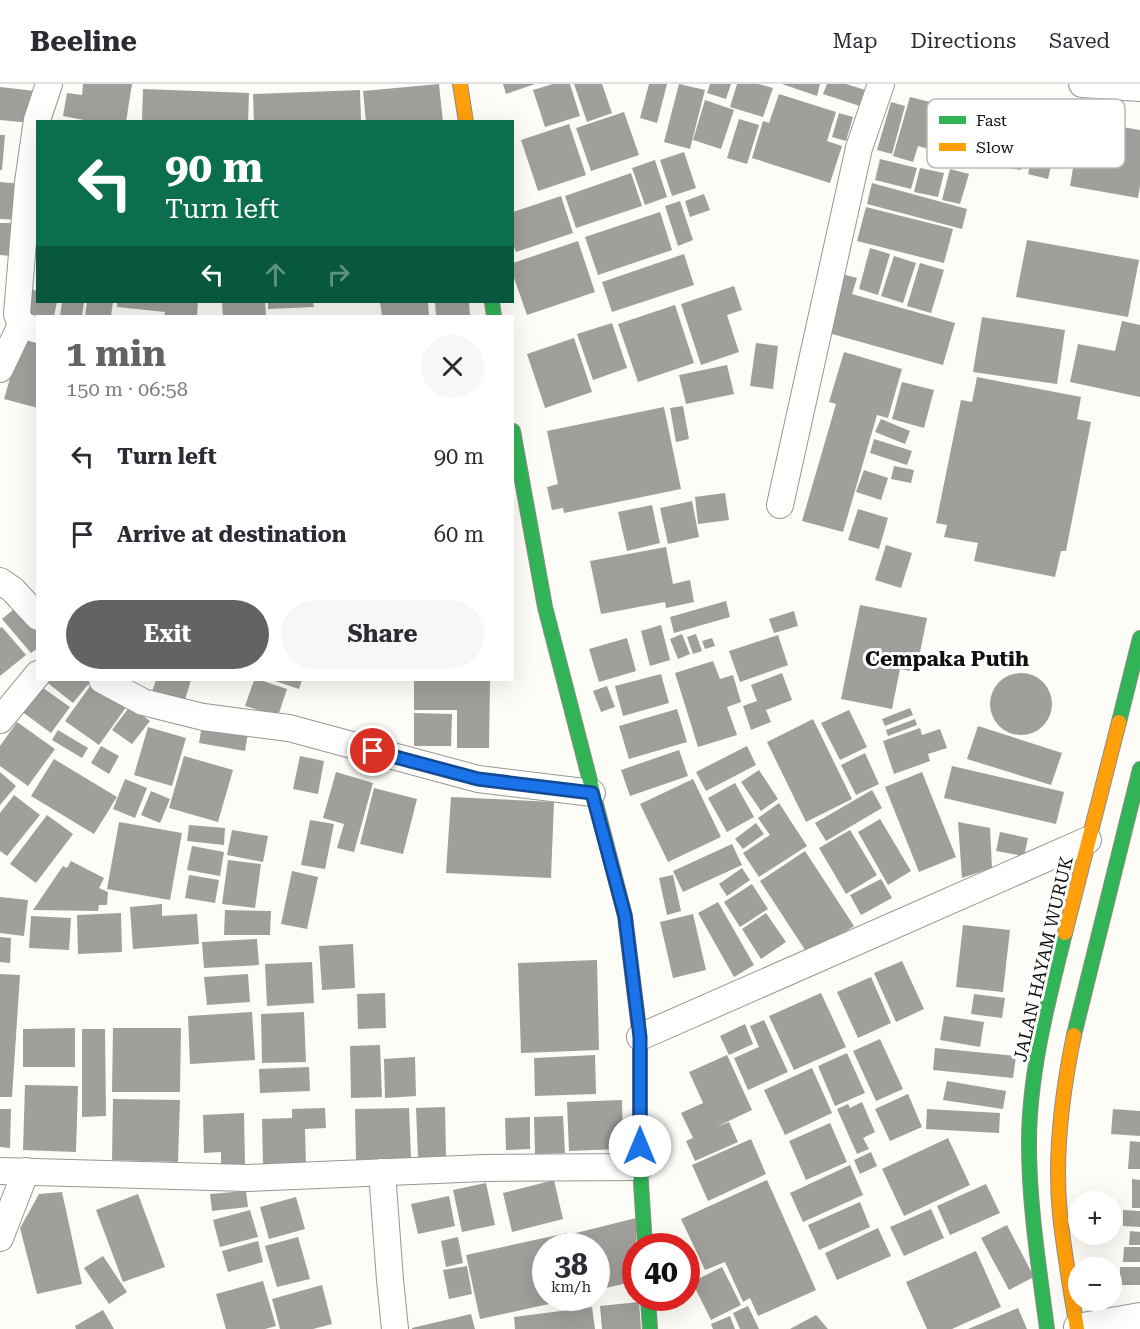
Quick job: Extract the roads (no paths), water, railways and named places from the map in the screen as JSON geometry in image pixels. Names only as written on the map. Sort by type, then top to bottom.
[{"type":"main road","points":[[460,84],[466,120]]},
{"type":"main road","points":[[514,436],[545,607],[625,916],[640,1037],[640,1167],[644,1233]]},
{"type":"main road","name":"JALAN HAYAM WURUK","points":[[1047,1329],[1031,1212],[1029,1141],[1035,1076],[1046,1010],[1140,638]]},
{"type":"main road","points":[[1077,1328],[1060,1214],[1059,1145],[1065,1077],[1078,1014],[1140,769]]},
{"type":"main road","points":[[649,1311],[650,1329]]},
{"type":"street","points":[[37,120],[49,84]]},
{"type":"street","points":[[780,506],[860,148],[881,84]]},
{"type":"street","points":[[1082,84],[1140,88]]},
{"type":"street","points":[[0,369],[29,328],[17,314],[28,182],[36,127]]},
{"type":"street","points":[[0,581],[14,590],[36,615]]},
{"type":"street","points":[[0,720],[36,676]]},
{"type":"street","points":[[104,681],[143,702],[203,717],[289,728],[478,779],[592,793]]},
{"type":"street","points":[[640,1037],[1088,840]]},
{"type":"street","points":[[0,1170],[247,1178],[484,1168],[640,1167]]},
{"type":"street","points":[[0,1238],[26,1171]]},
{"type":"street","points":[[382,1173],[395,1329]]},
{"type":"street","points":[[1077,1328],[1140,1316]]},
{"type":"district","name":"Cempaka Putih","points":[[947,659]]}]
